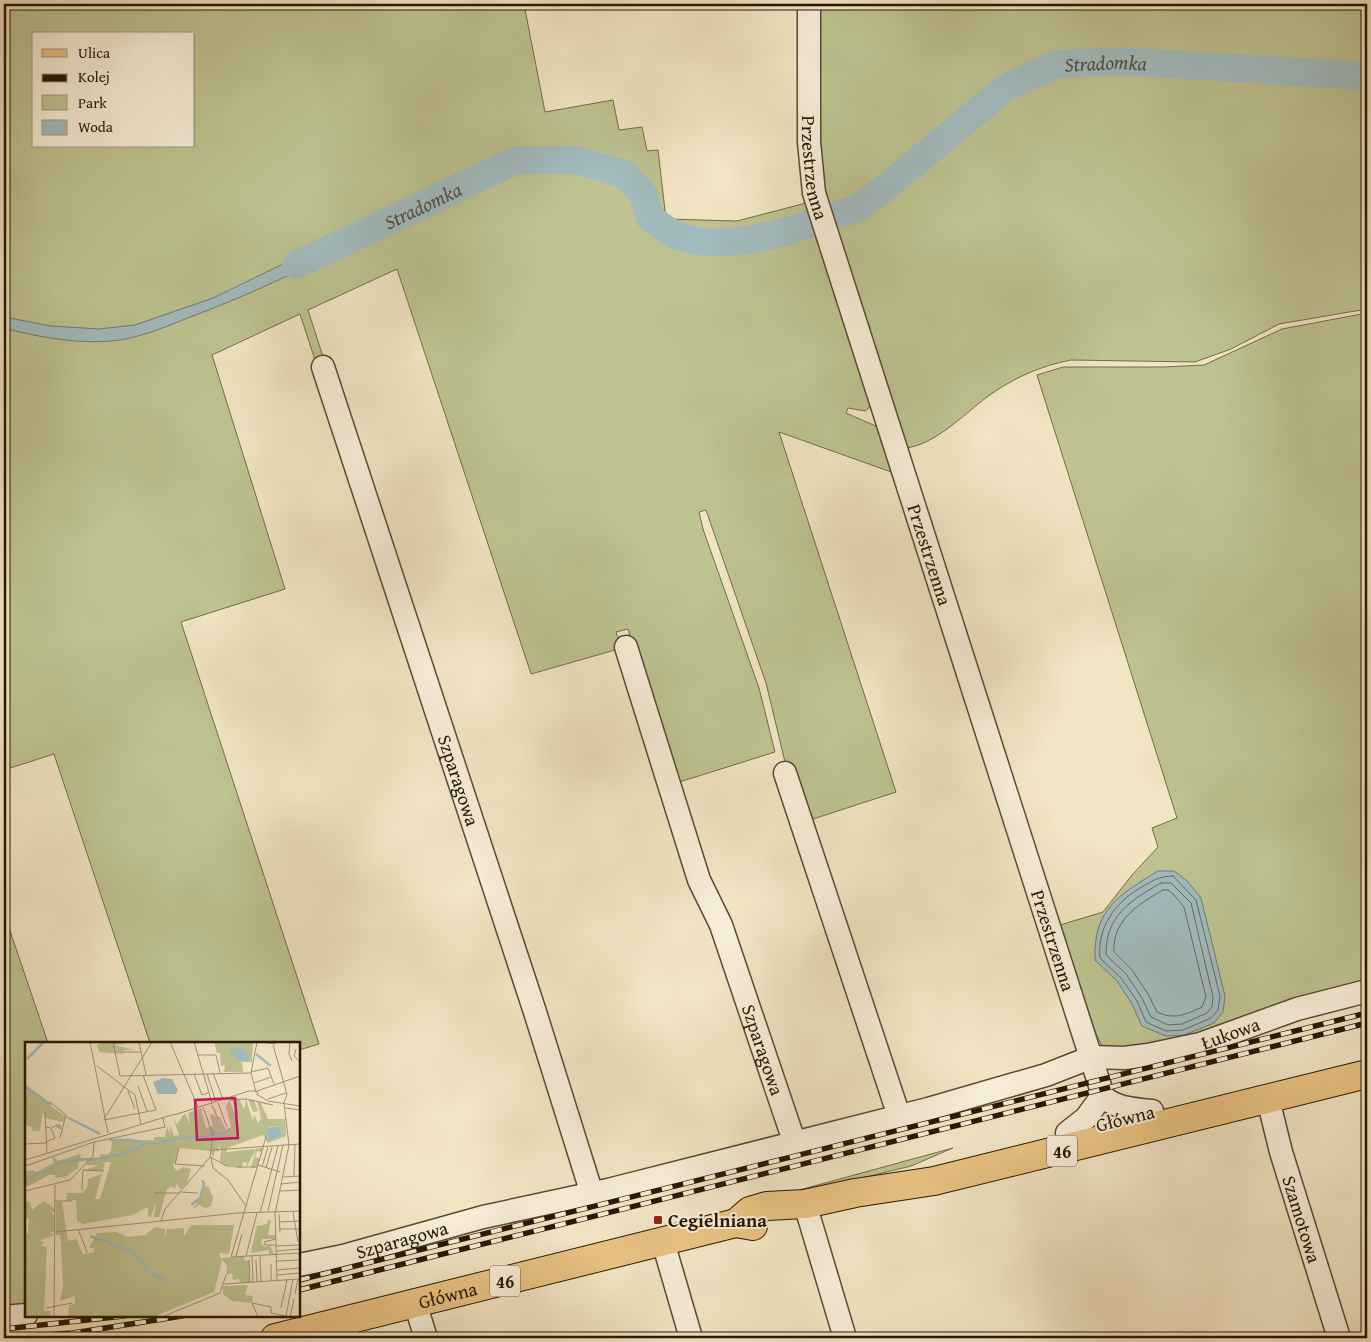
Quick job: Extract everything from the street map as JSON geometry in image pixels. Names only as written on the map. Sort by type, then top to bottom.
[{"type":"main road","name":"Główna","points":[[855,1193],[925,1168],[1367,1056]]},
{"type":"main road","name":"Główna","points":[[275,1338],[736,1223],[754,1226],[782,1217],[804,1204],[855,1193],[897,1188],[1011,1163],[1367,1074]]},
{"type":"street","name":"Przestrzenna","points":[[810,4],[809,142],[814,193],[828,243],[1092,1057],[1102,1096]]},
{"type":"street","name":"Szparagowa","points":[[322,367],[535,1012],[592,1194]]},
{"type":"street","name":"Szparagowa","points":[[626,647],[699,880],[721,925],[794,1141]]},
{"type":"street","points":[[785,773],[899,1116]]},
{"type":"street","name":"Łukowa","points":[[1092,1057],[1124,1058],[1200,1044],[1297,1009],[1367,991]]},
{"type":"street","name":"Szparagowa","points":[[300,1265],[343,1256],[483,1217],[592,1194],[794,1141],[899,1116],[1046,1075],[1092,1057]]},
{"type":"street","points":[[1067,1133],[1086,1118],[1102,1096],[1112,1104],[1122,1108],[1152,1111]]},
{"type":"street","name":"Szamotowa","points":[[1268,1099],[1281,1152],[1339,1338]]},
{"type":"street","points":[[804,1204],[845,1338]]},
{"type":"street","points":[[663,1242],[691,1338]]},
{"type":"street","points":[[415,1303],[426,1338]]},
{"type":"street","points":[[4,1317],[25,1315]]},
{"type":"green space","points":[[4,4],[524,4],[545,112],[613,100],[619,130],[642,127],[647,151],[658,150],[666,219],[737,221],[806,203],[871,400],[869,408],[865,411],[848,408],[846,413],[878,427],[894,473],[779,432],[896,792],[804,822],[785,762],[766,683],[706,510],[699,512],[703,529],[759,688],[775,752],[673,784],[654,710],[628,629],[616,632],[622,648],[531,674],[397,269],[308,310],[324,360],[316,363],[300,314],[212,355],[285,589],[181,622],[319,1044],[300,1050],[300,1042],[150,1042],[54,754],[4,770]]},
{"type":"green space","points":[[819,4],[1367,4],[1367,309],[1279,324],[1231,349],[1195,362],[1071,360],[1048,366],[1007,384],[939,434],[918,445],[907,448],[826,197],[817,125]]},
{"type":"green space","points":[[1367,313],[1367,985],[1165,1049],[1103,1048],[1096,1034],[1060,925],[1103,912],[1132,875],[1158,847],[1152,828],[1177,818],[1037,375],[1063,367],[1204,365],[1282,329]]},
{"type":"green space","points":[[4,913],[48,1042],[25,1042],[25,1310],[4,1312]]},
{"type":"green space","points":[[953,1148],[911,1166],[760,1203],[759,1201]]},
{"type":"water","points":[[326,243],[331,254],[297,271],[228,302],[139,336],[120,340],[91,342],[47,338],[4,328],[4,317],[51,326],[99,329],[135,325],[213,298]]},
{"type":"water","points":[[1158,871],[1174,871],[1187,881],[1201,898],[1225,996],[1223,1012],[1214,1023],[1184,1035],[1166,1036],[1142,1026],[1132,1004],[1117,981],[1095,960],[1099,928],[1111,905],[1131,888]]},
{"type":"waterway","name":"Stradomka","points":[[833,216],[856,209],[885,188],[1005,88],[1057,64],[1120,61],[1367,76]]},
{"type":"waterway","name":"Stradomka","points":[[296,265],[517,160],[577,160],[626,175],[643,194],[650,218],[676,235],[692,240],[710,242],[749,240],[789,231],[823,220]]},
{"type":"railway","points":[[300,1280],[1367,1013]]},
{"type":"railway","points":[[300,1290],[1367,1023]]},
{"type":"railway","points":[[4,1329],[115,1317]]},
{"type":"railway","points":[[4,1338],[73,1333],[176,1317]]},
{"type":"place","name":"Cegielniana","points":[[658,1220]]}]
